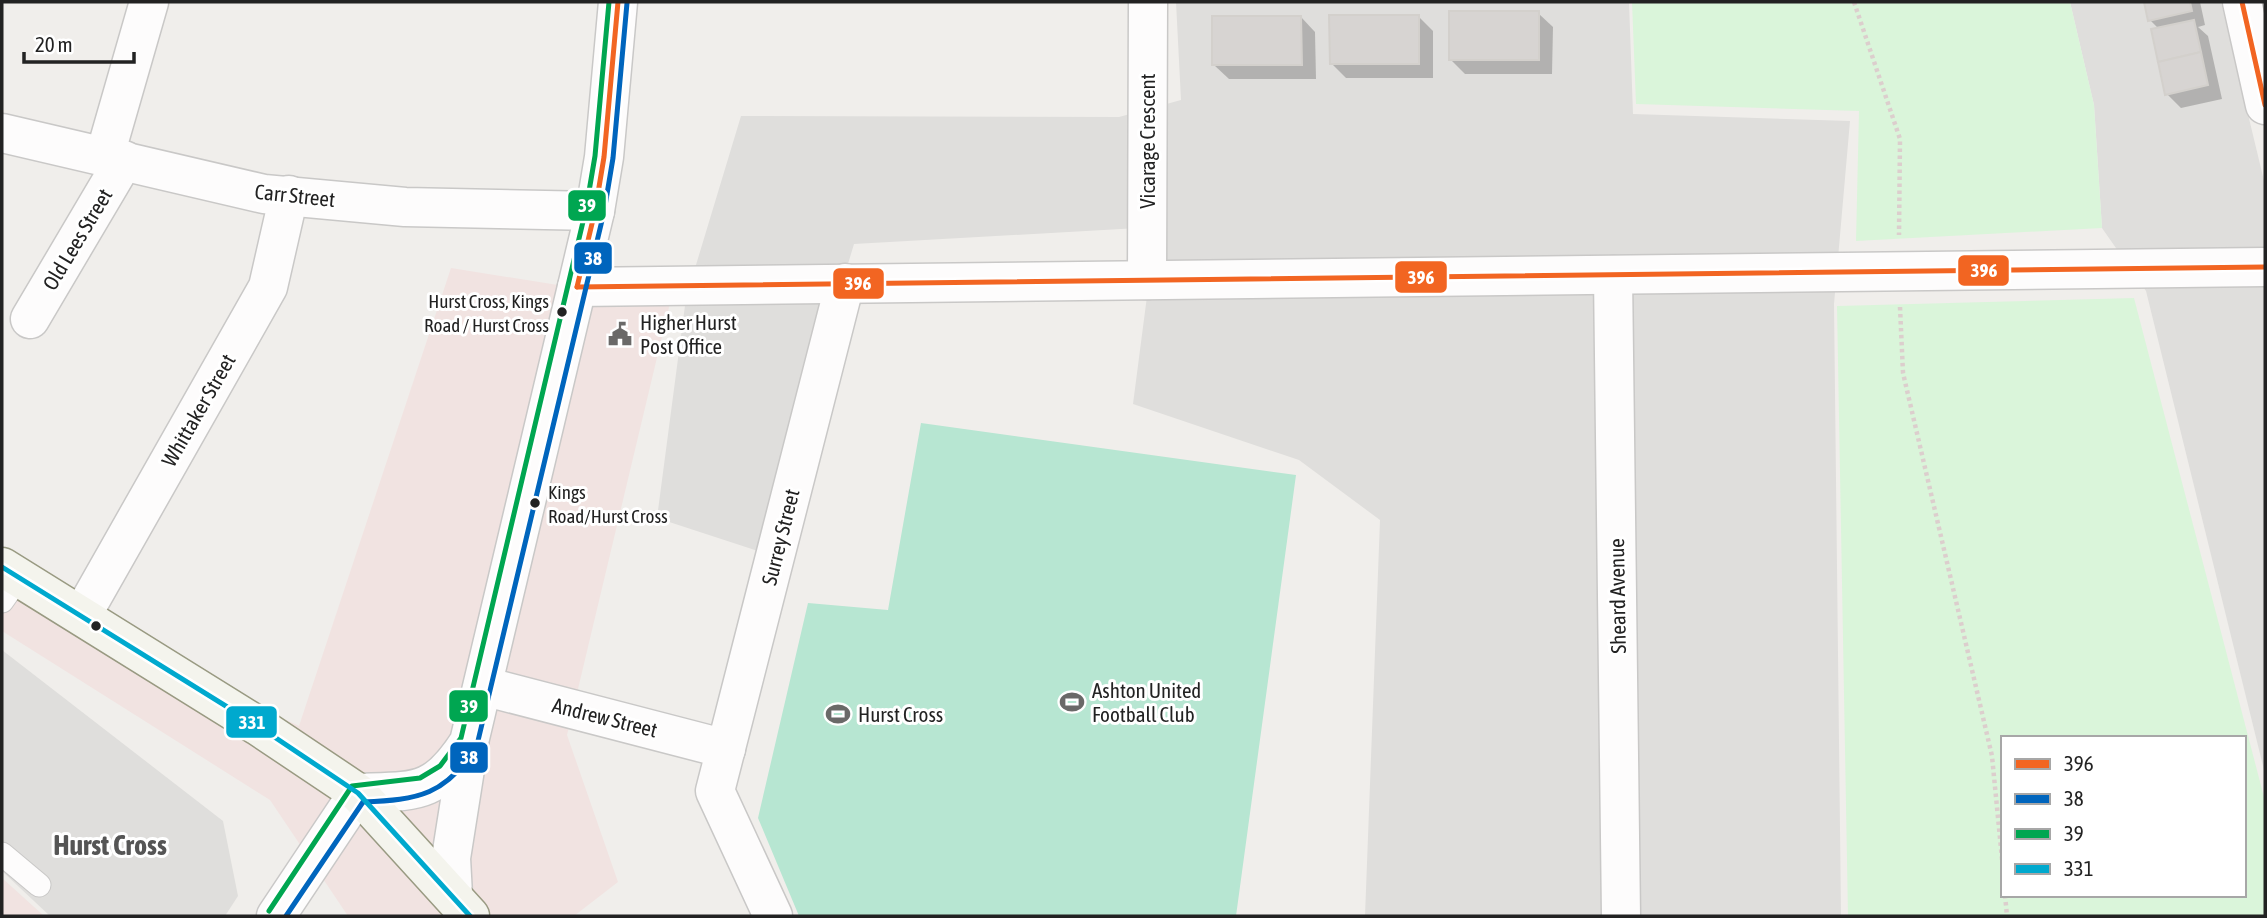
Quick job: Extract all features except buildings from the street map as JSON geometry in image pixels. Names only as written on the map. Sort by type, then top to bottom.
[{"type":"main road","points":[[7,582],[82,615],[258,726],[358,793],[461,906]]},
{"type":"street","name":"Old Lees Street","points":[[30,319],[115,157],[149,2]]},
{"type":"street","points":[[461,906],[451,858],[469,742],[595,211],[604,157],[618,2]]},
{"type":"street","name":"Vicarage Crescent","points":[[1147,2],[1147,280]]},
{"type":"street","points":[[2242,2],[2265,105]]},
{"type":"street","name":"Carr Street","points":[[2,132],[264,194],[405,207],[595,211]]},
{"type":"street","name":"Whittaker Street","points":[[82,615],[268,287],[289,195]]},
{"type":"street","points":[[577,287],[2265,267]]},
{"type":"street","name":"Sheard Avenue","points":[[1613,275],[1621,916]]},
{"type":"street","name":"Surrey Street","points":[[773,916],[715,792],[845,284]]},
{"type":"street","name":"Andrew Street","points":[[483,686],[726,749]]},
{"type":"street","points":[[276,916],[358,793],[412,792],[421,788],[437,780],[453,766],[469,742]]},
{"type":"lane","points":[[2,854],[39,885]]},
{"type":"path","points":[[1854,2],[1900,139],[1898,271],[1903,373],[1992,756],[2001,849]]},
{"type":"path","points":[[2005,897],[2007,916]]},
{"type":"shaded area","points":[[1176,2],[1629,2],[1633,114],[1850,121],[1834,304],[1841,916],[1365,916],[1380,520],[1299,460],[1133,404],[1156,227],[854,244],[761,552],[657,518],[686,298],[741,116],[1119,117],[1181,100]]},
{"type":"shaded area","points":[[2070,2],[2221,2],[2265,185],[2265,774],[2146,291],[2102,228],[2094,105]]},
{"type":"shaded area","points":[[451,268],[670,303],[567,735],[618,882],[574,916],[348,916],[270,800],[2,631],[2,585],[299,726]]},
{"type":"shaded area","points":[[2,650],[223,821],[238,896],[225,916],[50,916],[2,871]]},
{"type":"shaded area","points":[[2,878],[44,916],[2,916]]},
{"type":"green space","points":[[1632,2],[2070,2],[2094,105],[2102,228],[1856,241],[1859,111],[1636,104]]},
{"type":"green space","points":[[2134,298],[2265,801],[2265,916],[1848,916],[1837,306]]},
{"type":"green space","name":"Ashton United Football Club","points":[[921,423],[1296,475],[1236,916],[799,916],[758,818],[808,603],[888,610]]},
{"type":"transit line","name":"39","points":[[269,911],[352,786],[420,778],[440,766],[461,738],[586,209],[595,156],[609,2]]},
{"type":"transit line","name":"396","points":[[577,287],[595,211],[604,157],[618,2]]},
{"type":"transit line","name":"396","points":[[2242,2],[2265,105]]},
{"type":"transit line","name":"38","points":[[286,916],[363,802],[400,799],[429,792],[454,775],[477,745],[604,212],[613,158],[627,3]]},
{"type":"transit line","name":"396","points":[[577,287],[2265,267]]},
{"type":"transit line","name":"331","points":[[2,567],[258,726],[358,793],[470,916]]},
{"type":"place","name":"Hurst Cross, Kings Road / Hurst Cross","points":[[562,312]]},
{"type":"place","name":"Higher Hurst Post Office","points":[[620,334]]},
{"type":"place","name":"Kings Road/Hurst Cross","points":[[535,503]]},
{"type":"place","name":"Ashton United Football Club","points":[[1072,702]]},
{"type":"place","name":"Hurst Cross","points":[[838,714]]},
{"type":"district","name":"Hurst Cross","points":[[110,845]]}]
